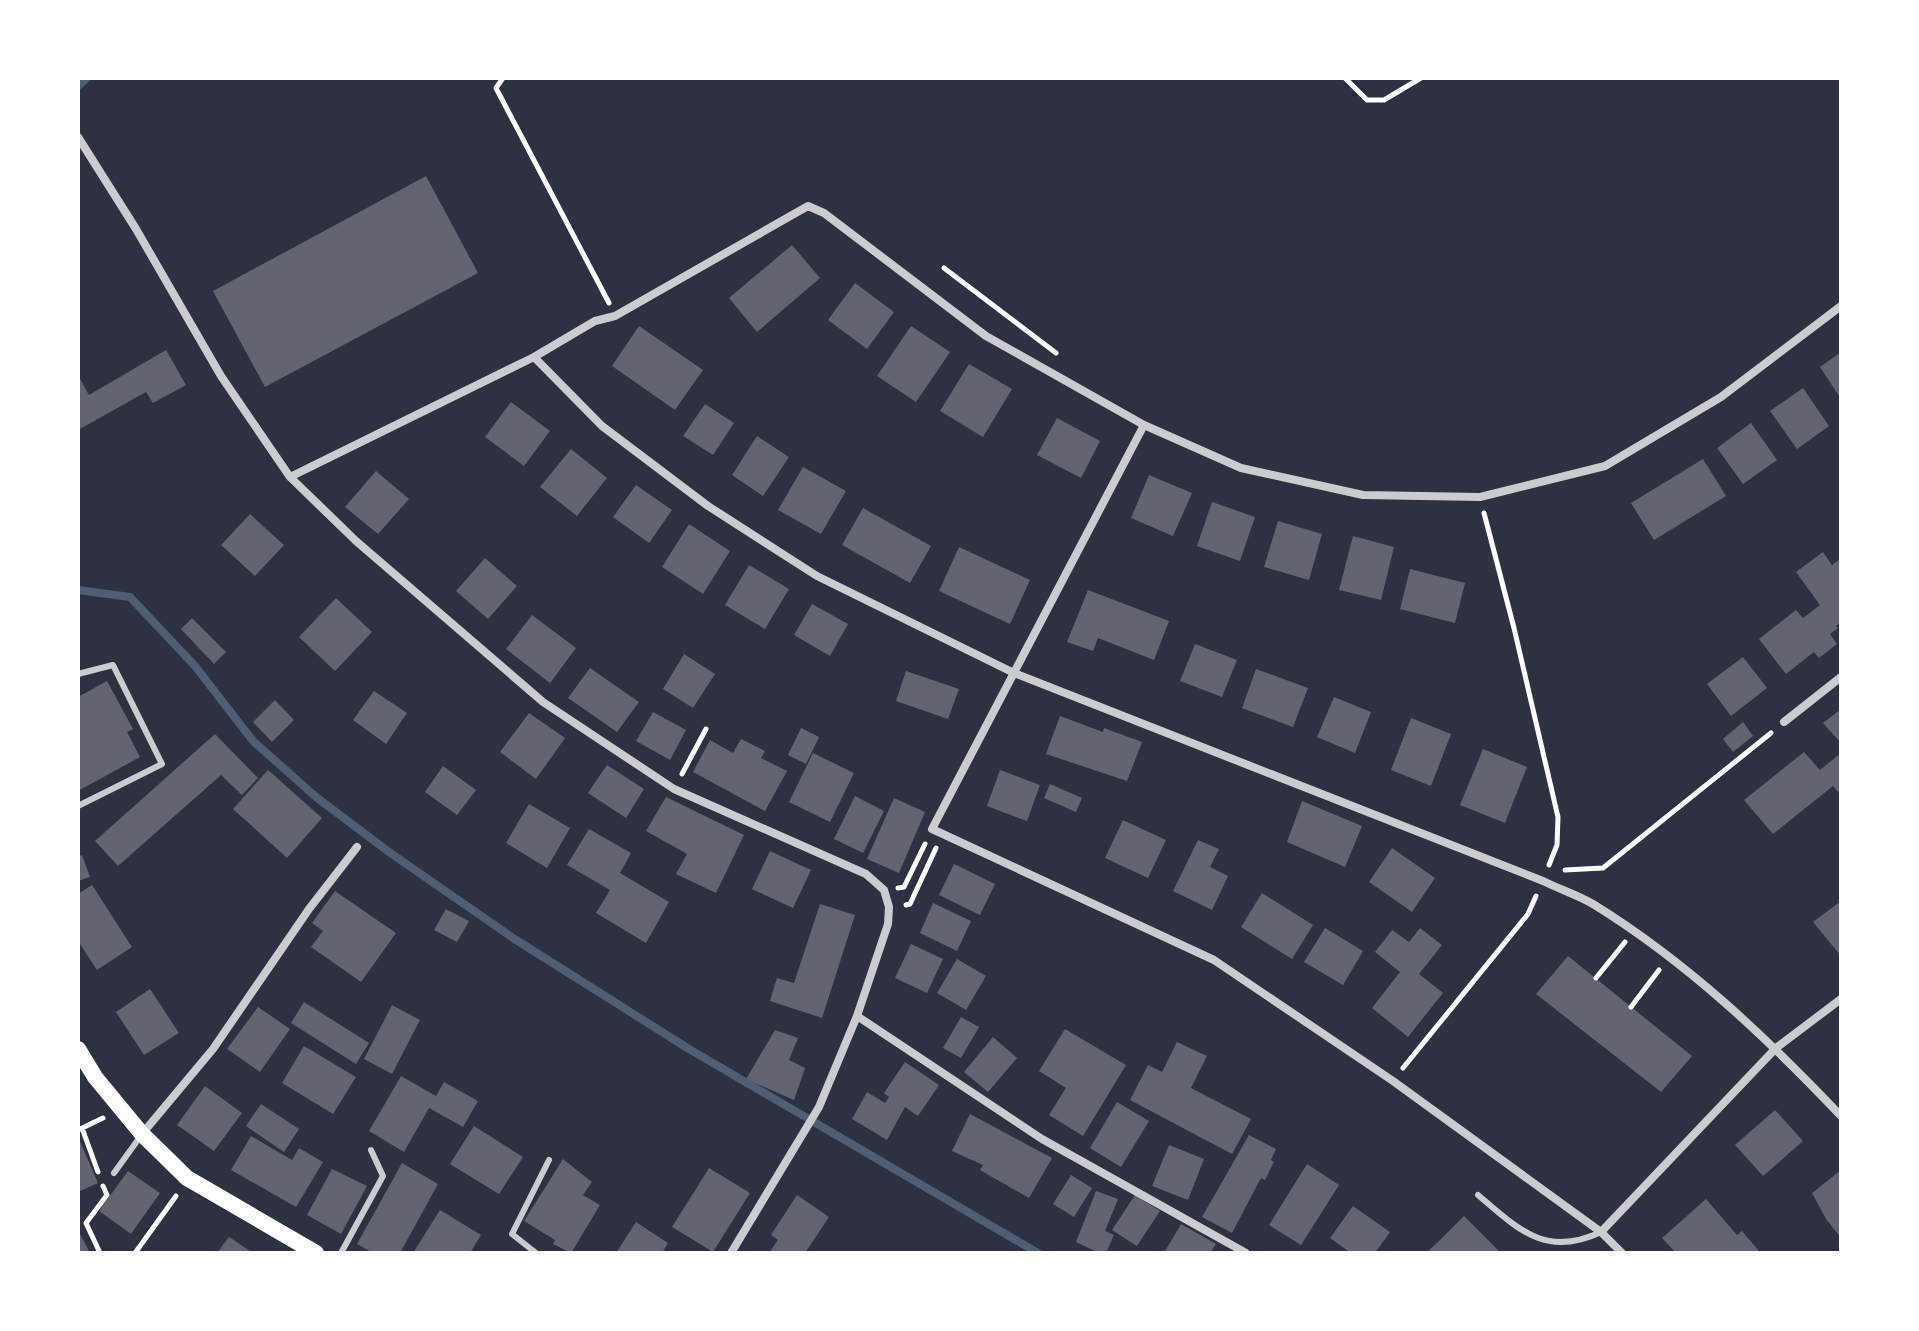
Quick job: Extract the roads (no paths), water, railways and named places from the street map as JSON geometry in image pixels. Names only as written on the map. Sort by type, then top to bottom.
[{"type":"main road","points":[[78,1049],[95,1077],[142,1134],[187,1178],[316,1253]]},
{"type":"street","points":[[78,137],[136,229],[221,376],[290,477],[356,541],[543,702],[674,789],[866,874],[884,890],[889,907],[888,924],[857,1016],[819,1107],[731,1253]]},
{"type":"street","points":[[290,477],[534,357],[595,321],[615,316],[808,206],[824,213],[986,336],[1144,425],[1241,468],[1363,495],[1480,497],[1605,466],[1721,397],[1841,306]]},
{"type":"street","points":[[534,357],[602,426],[708,506],[817,576],[1014,673],[1543,881],[1591,903],[1669,957],[1776,1048],[1841,1116]]},
{"type":"street","points":[[1144,425],[932,829],[1214,960],[1393,1081],[1601,1232],[1622,1253]]},
{"type":"street","points":[[1784,722],[1841,677]]},
{"type":"street","points":[[142,1134],[213,1049],[309,909],[357,847]]},
{"type":"street","points":[[1601,1232],[1776,1048],[1841,999]]},
{"type":"street","points":[[857,1016],[1042,1139],[1246,1253]]},
{"type":"lane","points":[[78,674],[113,665],[162,764],[78,806]]},
{"type":"lane","points":[[114,1173],[142,1134]]},
{"type":"lane","points":[[341,1253],[383,1176],[371,1150]]},
{"type":"lane","points":[[536,1253],[512,1234],[549,1160]]},
{"type":"lane","points":[[1478,1195],[1505,1219],[1542,1242],[1581,1241],[1601,1232]]},
{"type":"waterway","points":[[78,86],[87,78]]},
{"type":"waterway","points":[[78,590],[130,597],[195,666],[253,741],[316,797],[513,938],[689,1049],[1038,1253]]}]
